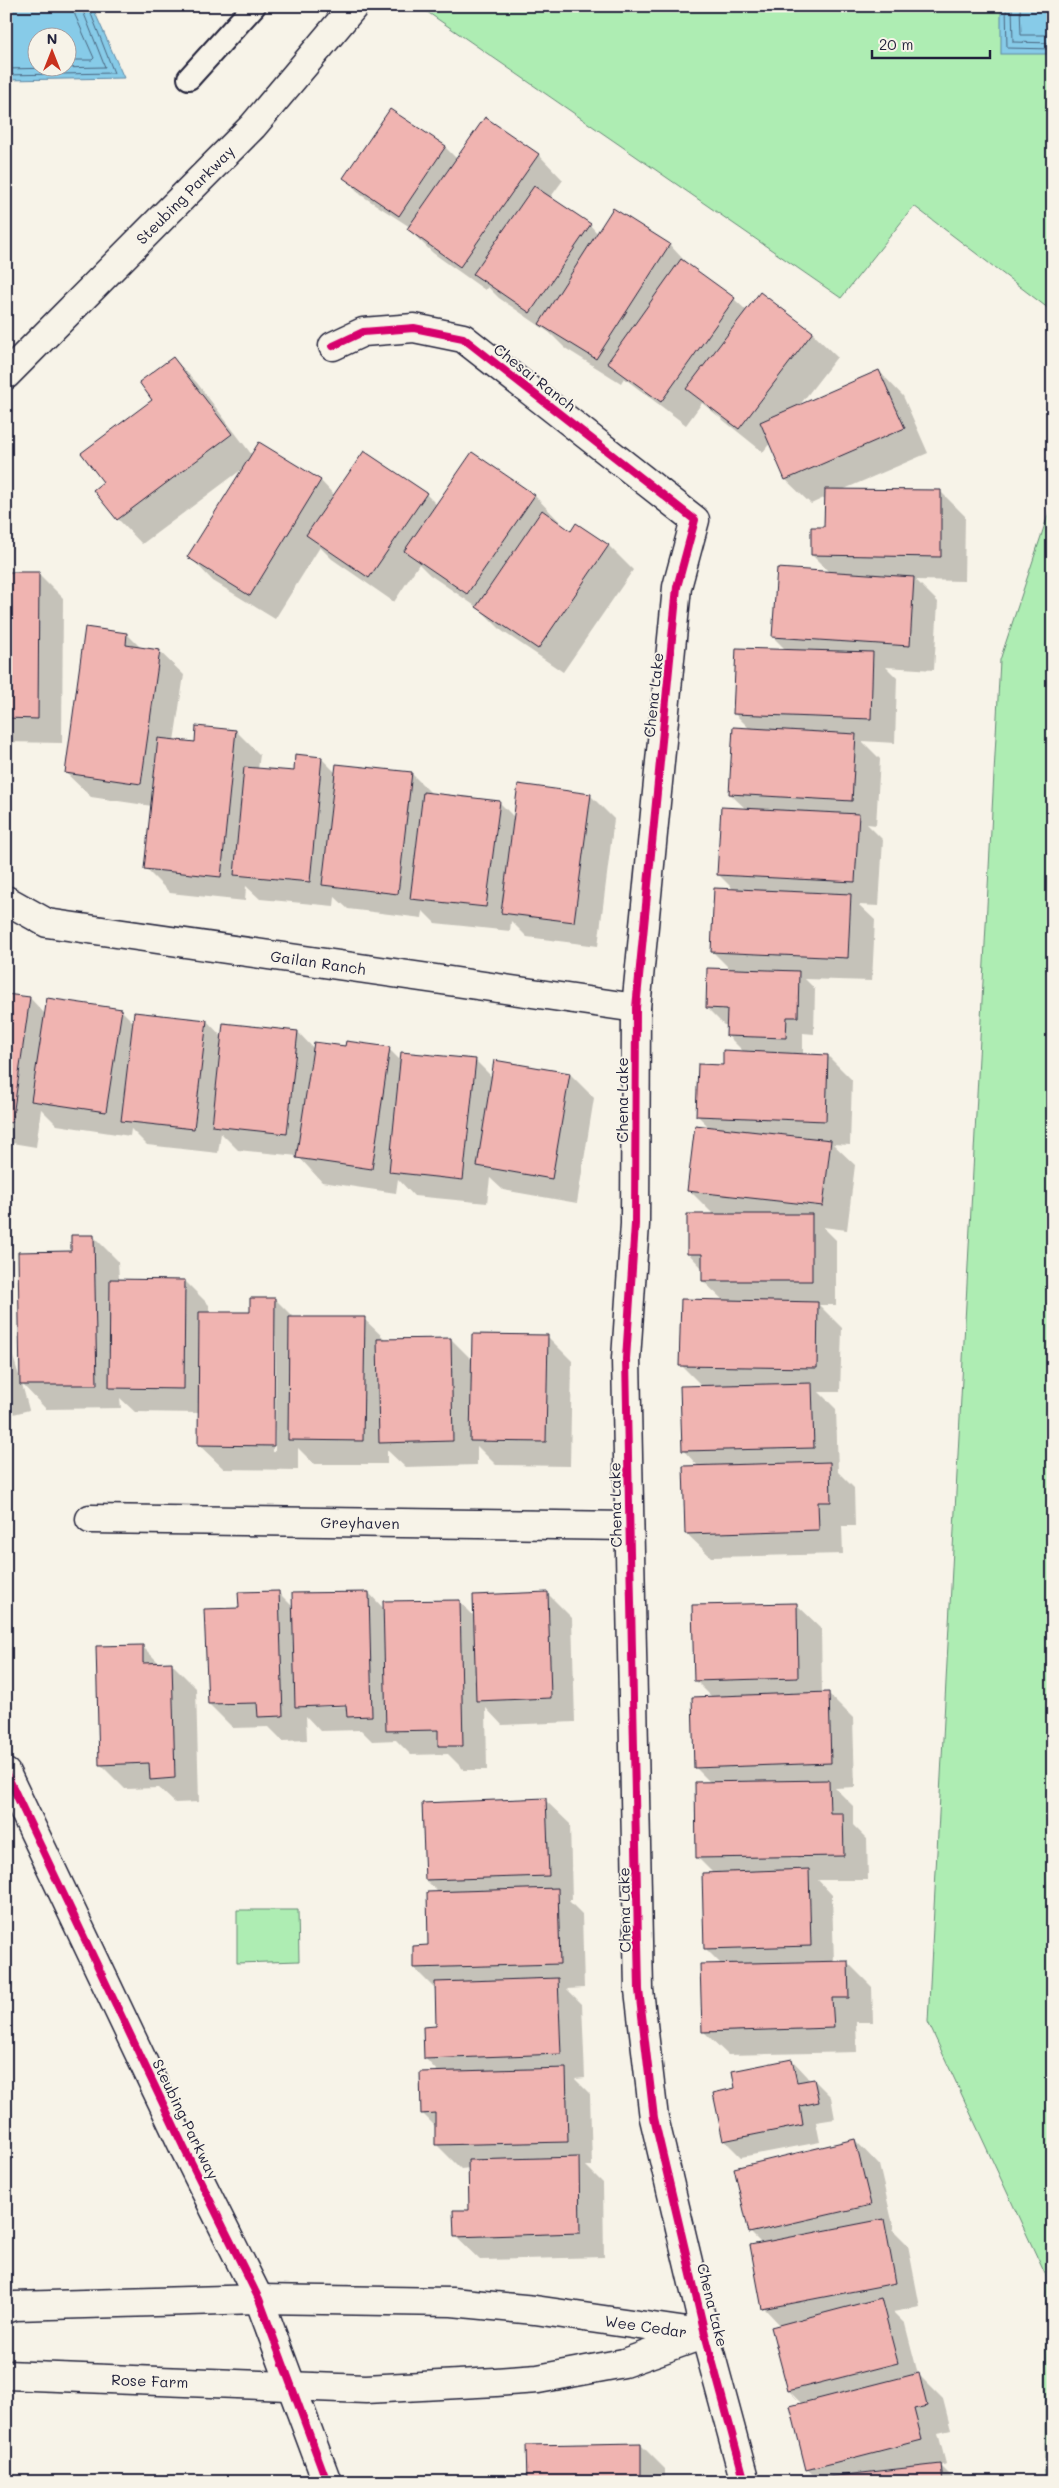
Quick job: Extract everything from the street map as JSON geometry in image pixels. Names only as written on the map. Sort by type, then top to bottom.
[{"type":"street","name":"Steubing Parkway","points":[[6,375],[253,126],[354,6]]},
{"type":"street","name":"Chesai Ranch","points":[[333,346],[363,332],[414,328],[463,338],[695,520]]},
{"type":"street","name":"Chena Lake","points":[[695,520],[677,587],[636,1008],[635,1224],[626,1358],[639,1990],[654,2118],[705,2334],[745,2482]]},
{"type":"street","name":"Gailan Ranch","points":[[6,900],[47,923],[636,1008]]},
{"type":"street","name":"Greyhaven","points":[[90,1519],[629,1526]]},
{"type":"street","name":"Steubing Parkway","points":[[6,1773],[184,2148],[259,2299],[327,2482]]},
{"type":"street","name":"Wee Cedar","points":[[259,2299],[452,2302],[535,2310],[705,2334]]},
{"type":"street","points":[[6,2308],[15,2306],[259,2299]]},
{"type":"street","name":"Wee Cedar","points":[[293,2387],[366,2389],[538,2379],[624,2364],[705,2334]]},
{"type":"street","name":"Rose Farm","points":[[6,2375],[293,2387]]},
{"type":"lane","points":[[189,78],[254,6]]},
{"type":"green space","points":[[425,6],[1053,6],[1053,312],[914,206],[841,298],[423,9]]},
{"type":"green space","points":[[1053,500],[1053,2482],[1045,2482],[1046,2276],[928,2022],[1000,660]]},
{"type":"green space","points":[[237,1910],[298,1910],[299,1961],[237,1963]]},
{"type":"water","points":[[6,6],[92,6],[124,78],[6,80]]},
{"type":"water","points":[[1001,6],[1053,6],[1053,54],[1001,54]]},
{"type":"building","points":[[390,109],[446,146],[399,216],[343,178]]},
{"type":"building","points":[[485,117],[539,154],[460,267],[407,229]]},
{"type":"building","points":[[534,186],[591,224],[530,313],[473,274]]},
{"type":"building","points":[[613,208],[670,244],[596,359],[539,324]]},
{"type":"building","points":[[681,259],[735,298],[661,402],[607,363]]},
{"type":"building","points":[[760,292],[813,332],[739,429],[686,389]]},
{"type":"building","points":[[173,357],[232,434],[117,520],[93,490],[103,482],[81,453],[152,400],[139,382]]},
{"type":"building","points":[[879,370],[905,428],[785,480],[760,422]]},
{"type":"building","points":[[259,442],[321,480],[250,596],[187,557]]},
{"type":"building","points":[[364,451],[427,493],[369,578],[306,535]]},
{"type":"building","points":[[472,452],[535,495],[467,594],[404,551]]},
{"type":"building","points":[[825,489],[941,490],[941,557],[811,555],[811,527],[824,527]]},
{"type":"building","points":[[542,510],[571,531],[576,523],[609,545],[538,649],[476,607]]},
{"type":"building","points":[[777,568],[914,577],[910,646],[772,637]]},
{"type":"building","points":[[6,572],[39,572],[38,719],[6,718]]},
{"type":"building","points":[[85,627],[127,633],[126,645],[160,650],[141,784],[65,773]]},
{"type":"building","points":[[736,648],[873,652],[871,719],[733,714]]},
{"type":"building","points":[[196,726],[236,730],[221,877],[144,869],[158,738],[195,742]]},
{"type":"building","points":[[733,727],[856,734],[852,801],[729,794]]},
{"type":"building","points":[[295,754],[322,757],[310,882],[234,875],[244,767],[294,771]]},
{"type":"building","points":[[336,764],[412,772],[398,894],[322,885]]},
{"type":"building","points":[[518,784],[591,794],[574,922],[501,913]]},
{"type":"building","points":[[423,792],[500,801],[486,907],[410,899]]},
{"type":"building","points":[[721,807],[859,814],[855,882],[717,875]]},
{"type":"building","points":[[714,888],[851,894],[848,958],[711,952]]},
{"type":"building","points":[[707,968],[799,971],[798,1017],[787,1017],[786,1038],[726,1036],[727,1009],[706,1008]]},
{"type":"building","points":[[6,994],[30,997],[12,1123],[6,1122]]},
{"type":"building","points":[[47,998],[122,1009],[106,1112],[31,1101]]},
{"type":"building","points":[[134,1012],[207,1020],[194,1129],[121,1121]]},
{"type":"building","points":[[223,1023],[298,1031],[287,1134],[212,1126]]},
{"type":"building","points":[[346,1041],[390,1047],[372,1169],[296,1158],[314,1042],[345,1046]]},
{"type":"building","points":[[723,1050],[828,1055],[826,1121],[696,1116],[698,1064],[723,1065]]},
{"type":"building","points":[[401,1052],[476,1059],[463,1180],[389,1172]]},
{"type":"building","points":[[494,1060],[570,1073],[552,1179],[477,1166]]},
{"type":"building","points":[[695,1125],[831,1140],[823,1206],[687,1191]]},
{"type":"building","points":[[687,1214],[812,1214],[812,1281],[702,1281],[702,1254],[687,1254]]},
{"type":"building","points":[[71,1235],[94,1235],[97,1385],[20,1385],[18,1252],[71,1251]]},
{"type":"building","points":[[110,1279],[185,1280],[184,1389],[109,1388]]},
{"type":"building","points":[[250,1298],[275,1298],[274,1446],[198,1445],[199,1312],[250,1312]]},
{"type":"building","points":[[681,1299],[818,1302],[817,1368],[679,1366]]},
{"type":"building","points":[[289,1317],[365,1317],[363,1441],[288,1440]]},
{"type":"building","points":[[472,1334],[548,1335],[546,1442],[470,1441]]},
{"type":"building","points":[[451,1338],[453,1441],[379,1443],[377,1339]]},
{"type":"building","points":[[812,1383],[814,1448],[682,1451],[680,1386]]},
{"type":"building","points":[[830,1462],[831,1502],[818,1502],[819,1530],[685,1534],[683,1466]]},
{"type":"building","points":[[279,1591],[283,1716],[258,1717],[257,1703],[208,1704],[204,1609],[239,1608],[238,1592]]},
{"type":"building","points":[[369,1592],[372,1716],[347,1717],[346,1705],[295,1707],[292,1593]]},
{"type":"building","points":[[548,1592],[551,1698],[476,1701],[473,1595]]},
{"type":"building","points":[[460,1600],[463,1746],[438,1746],[438,1730],[386,1731],[383,1601]]},
{"type":"building","points":[[797,1603],[798,1678],[694,1681],[692,1605]]},
{"type":"building","points":[[143,1645],[143,1663],[172,1662],[175,1778],[150,1780],[149,1763],[99,1765],[96,1646]]},
{"type":"building","points":[[829,1692],[831,1763],[694,1768],[692,1697]]},
{"type":"building","points":[[829,1780],[830,1813],[843,1813],[844,1856],[696,1858],[695,1782]]},
{"type":"building","points":[[546,1798],[549,1876],[425,1880],[422,1803]]},
{"type":"building","points":[[809,1869],[811,1946],[704,1949],[702,1873]]},
{"type":"building","points":[[558,1888],[560,1964],[413,1968],[413,1946],[428,1945],[427,1892]]},
{"type":"building","points":[[848,1961],[849,1998],[832,1998],[834,2028],[702,2032],[700,1964]]},
{"type":"building","points":[[558,1978],[561,2054],[424,2059],[423,2027],[436,2026],[435,1982]]},
{"type":"building","points":[[792,2059],[797,2082],[814,2079],[819,2102],[800,2106],[803,2125],[723,2141],[713,2093],[735,2088],[732,2071]]},
{"type":"building","points":[[566,2068],[568,2142],[435,2145],[435,2113],[421,2114],[420,2072]]},
{"type":"building","points":[[855,2139],[871,2205],[749,2233],[734,2168]]},
{"type":"building","points":[[579,2157],[580,2233],[454,2237],[453,2210],[469,2210],[468,2160]]},
{"type":"building","points":[[884,2219],[896,2283],[762,2309],[750,2245]]},
{"type":"building","points":[[881,2298],[898,2363],[788,2391],[771,2327]]},
{"type":"building","points":[[919,2373],[927,2406],[914,2409],[922,2440],[806,2470],[790,2406]]},
{"type":"building","points":[[641,2443],[641,2482],[527,2482],[526,2445]]},
{"type":"building","points":[[941,2464],[943,2482],[811,2482],[810,2479]]},
{"type":"cycle path","points":[[333,346],[363,332],[414,328],[463,338],[695,520],[677,587],[636,1008],[635,1224],[626,1359],[639,1990],[654,2118],[705,2334],[745,2482]]},
{"type":"cycle path","points":[[6,1773],[184,2148],[259,2299],[327,2482]]}]
